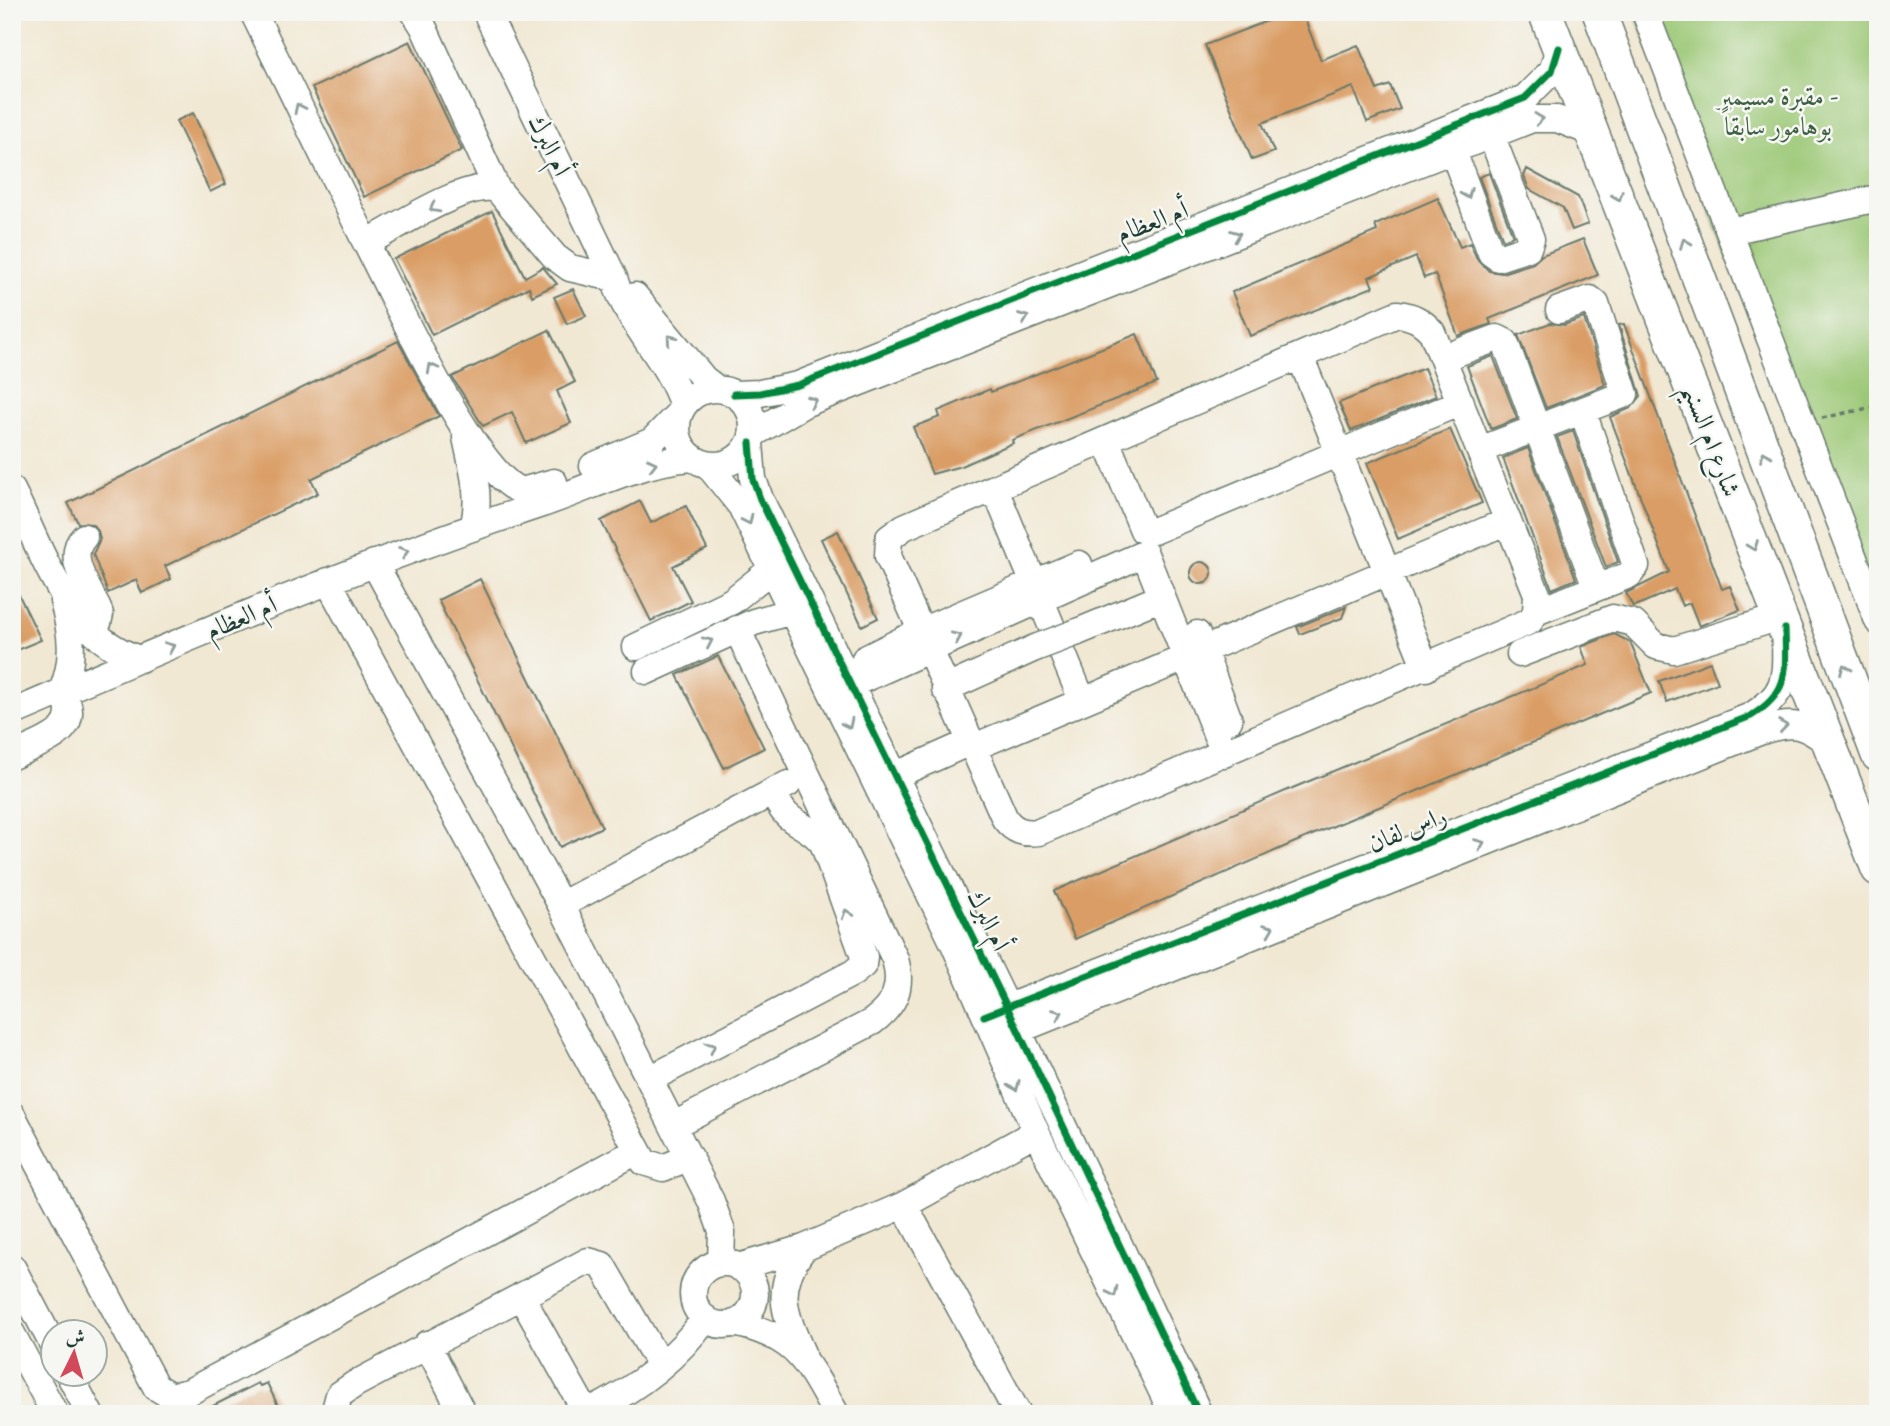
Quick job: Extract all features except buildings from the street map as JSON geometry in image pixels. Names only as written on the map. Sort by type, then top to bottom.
[{"type":"main road","name":"شارع ام السنيم","points":[[1545,12],[1878,869]]},
{"type":"main road","name":"شارع ام السنيم","points":[[1599,12],[1878,755]]},
{"type":"street","points":[[253,12],[366,243],[464,428],[508,485],[529,491],[652,442],[694,395],[726,391],[750,411],[751,439],[740,457],[725,464],[700,462],[685,452],[677,433],[681,410]]},
{"type":"street","points":[[414,12],[424,26],[497,189],[555,257],[570,268],[614,278]]},
{"type":"street","name":"أم البرك","points":[[486,12],[614,278],[621,302],[673,378],[681,410]]},
{"type":"street","points":[[1647,19],[1878,621]]},
{"type":"street","name":"أم العظام","points":[[1487,125],[1538,88],[1552,71],[1559,48]]},
{"type":"street","name":"أم العظام","points":[[726,391],[760,393],[798,385],[1055,294],[1487,125],[1547,117],[1593,133]]},
{"type":"street","points":[[1448,140],[1492,253],[1498,258],[1528,248],[1531,239],[1487,125]]},
{"type":"street","points":[[366,243],[468,191],[489,187],[497,189]]},
{"type":"street","points":[[1730,231],[1878,198]]},
{"type":"street","name":"أم البرك","points":[[614,278],[638,298],[704,379],[726,391]]},
{"type":"street","name":"أم العظام","points":[[751,439],[804,404],[1055,294]]},
{"type":"street","points":[[1480,450],[1622,398],[1626,391],[1596,304],[1590,299],[1559,310]]},
{"type":"street","points":[[1536,612],[1538,594],[1432,332],[1423,322],[1397,314],[904,527],[890,538],[888,556],[1005,819],[1019,832],[1029,834],[1232,751],[1521,627],[1536,612],[1629,575],[1635,569],[1636,561],[1583,412]]},
{"type":"street","points":[[1443,358],[1497,338],[1503,339],[1596,587]]},
{"type":"street","points":[[1300,356],[1426,668]]},
{"type":"street","points":[[847,677],[1036,591],[1341,459],[1464,409]]},
{"type":"street","points":[[464,428],[477,491],[478,510],[472,527]]},
{"type":"street","name":"أم البرك","points":[[751,439],[753,479],[760,499],[894,776],[1000,1023],[1199,1414]]},
{"type":"street","points":[[1106,440],[1192,645],[1232,751]]},
{"type":"street","name":"أم البرك","points":[[700,462],[741,506],[792,611],[963,940]]},
{"type":"street","name":"أم العظام","points":[[12,713],[328,581],[542,504],[612,475],[657,463],[700,462]]},
{"type":"street","points":[[995,489],[1079,693]]},
{"type":"street","points":[[12,490],[60,588],[91,630],[113,649],[140,659]]},
{"type":"street","points":[[894,776],[1079,693],[1506,515]]},
{"type":"street","points":[[85,537],[78,545],[76,557],[100,614],[98,623],[91,630]]},
{"type":"street","points":[[1149,543],[1162,597],[1192,645]]},
{"type":"street","points":[[374,563],[561,905],[690,1157],[722,1231],[730,1265],[751,1278],[755,1297]]},
{"type":"street","points":[[772,569],[732,601],[641,659],[792,611]]},
{"type":"street","points":[[328,581],[637,1151],[644,1162],[657,1168],[690,1157]]},
{"type":"street","points":[[12,756],[61,731],[71,717],[70,706],[62,691],[70,667],[72,642],[60,588]]},
{"type":"street","points":[[945,689],[1035,648],[1162,597]]},
{"type":"street","points":[[1520,654],[1613,618],[1633,623],[1656,646],[1674,650],[1782,623]]},
{"type":"street","name":"راس لفان","points":[[1000,1023],[1751,716],[1770,704],[1781,688],[1786,667],[1782,623]]},
{"type":"street","points":[[674,1125],[872,1022],[885,1013],[898,990],[900,978],[895,959],[737,629]]},
{"type":"street","name":"راس لفان","points":[[1000,1023],[1778,725],[1801,726],[1831,745]]},
{"type":"street","points":[[561,905],[807,774]]},
{"type":"street","points":[[650,1079],[853,973],[863,965],[864,957],[823,843],[816,834],[799,827],[784,814],[774,791]]},
{"type":"street","name":"أم البرك","points":[[1000,1023],[1036,1132],[1173,1414]]},
{"type":"street","points":[[12,1115],[156,1387],[170,1396],[189,1392],[637,1151]]},
{"type":"street","points":[[802,1353],[765,1332],[734,1323],[715,1324],[705,1318],[694,1303],[693,1289],[705,1269],[803,1248],[904,1205],[1036,1132]]},
{"type":"street","points":[[904,1205],[1018,1414]]},
{"type":"street","points":[[734,1323],[746,1316],[768,1278],[803,1248]]},
{"type":"street","points":[[803,1248],[785,1278],[789,1325],[836,1414]]},
{"type":"street","points":[[334,1414],[338,1395],[580,1263],[596,1261],[608,1274],[660,1365]]},
{"type":"street","points":[[12,1267],[39,1318]]},
{"type":"street","points":[[521,1296],[587,1413],[633,1388],[687,1345],[705,1318]]},
{"type":"street","points":[[12,1334],[55,1414]]},
{"type":"street","points":[[428,1344],[463,1414]]},
{"type":"street","points":[[12,1360],[36,1378]]},
{"type":"street","points":[[76,1388],[90,1414]]},
{"type":"path","points":[[1647,19],[1709,12]]},
{"type":"path","points":[[1802,422],[1878,406]]},
{"type":"green space","name":"مقبرة مسيمير - بوهامور سابقاً","points":[[1635,12],[1878,12],[1878,651]]},
{"type":"cycle path","points":[[734,394],[760,393],[798,385],[1525,98],[1552,71],[1559,48]]},
{"type":"cycle path","points":[[750,443],[753,479],[760,499],[1008,1009],[1199,1414]]},
{"type":"cycle path","points":[[984,1016],[1751,716],[1773,698],[1783,679],[1786,657],[1785,629]]}]
